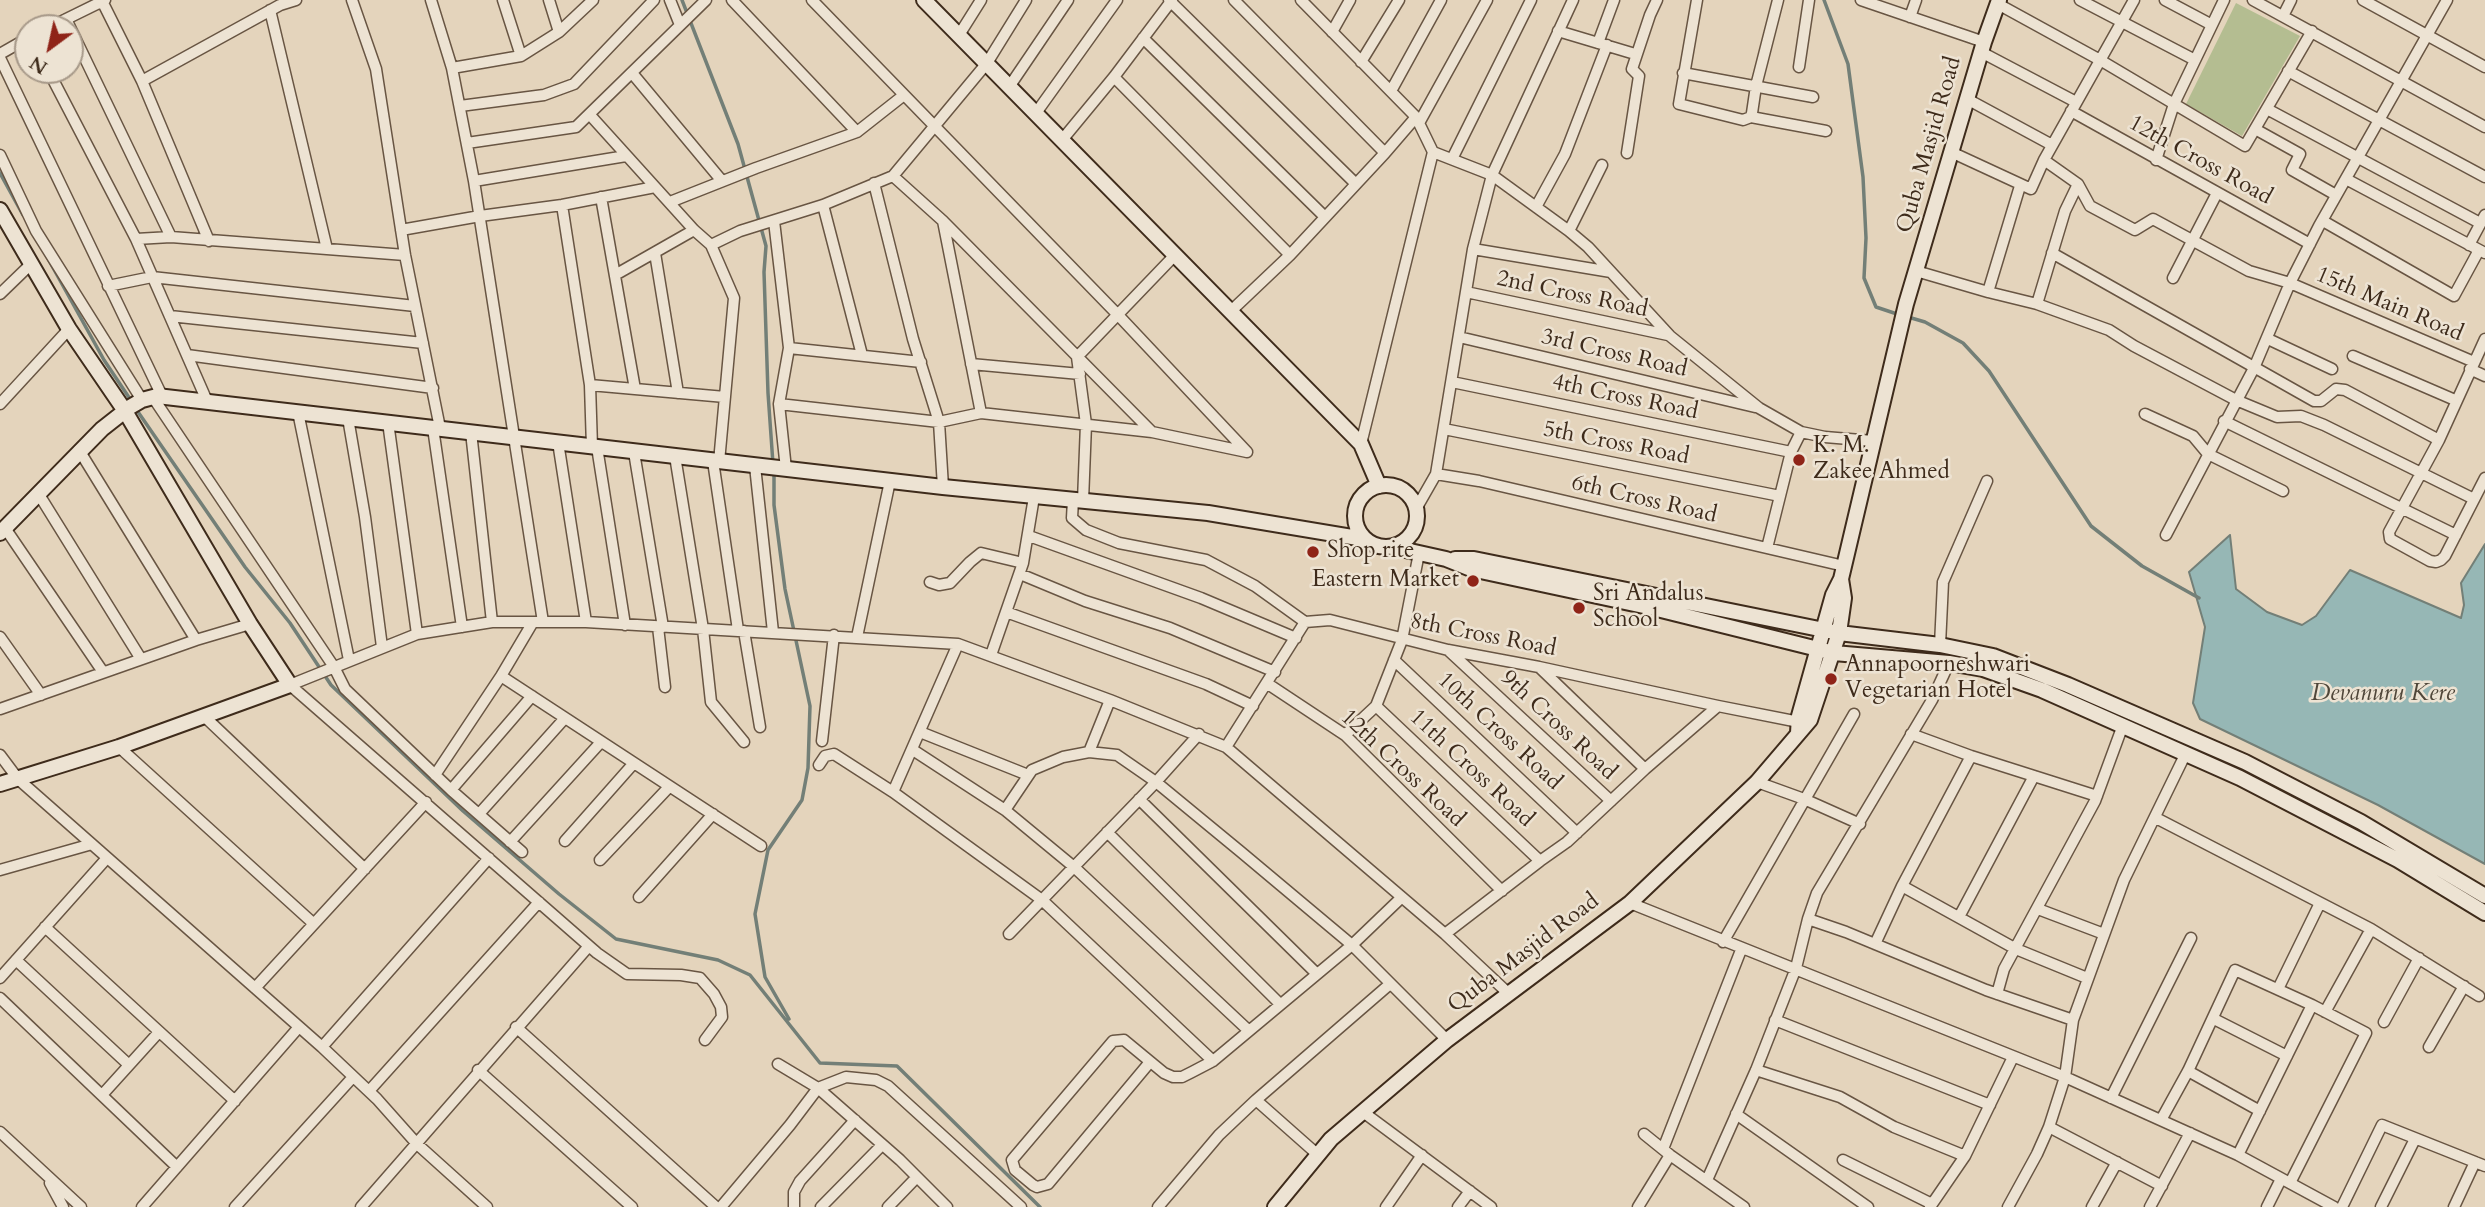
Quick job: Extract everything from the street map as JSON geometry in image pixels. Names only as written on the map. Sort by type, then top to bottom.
[{"type":"street","points":[[142,80],[270,10],[296,0]]},
{"type":"street","points":[[352,0],[376,69],[405,255],[433,388],[462,627]]},
{"type":"street","points":[[431,0],[452,68],[474,181],[514,437],[538,622],[435,775]]},
{"type":"street","points":[[503,0],[521,56]]},
{"type":"street","points":[[549,0],[559,32]]},
{"type":"street","points":[[460,106],[544,95],[574,84],[654,0]]},
{"type":"street","points":[[670,0],[682,23]]},
{"type":"street","points":[[732,0],[857,132]]},
{"type":"street","points":[[779,404],[939,422],[981,413],[1152,432],[1247,452],[812,0]]},
{"type":"street","points":[[959,35],[981,0]]},
{"type":"street","points":[[711,245],[740,231],[823,205],[893,176],[986,63],[1027,0]]},
{"type":"street","points":[[1009,87],[1068,0]]},
{"type":"street","points":[[1036,113],[1117,0]]},
{"type":"street","points":[[1062,140],[1114,77],[1171,0],[1356,184]]},
{"type":"street","points":[[1234,0],[1385,153]]},
{"type":"street","points":[[1332,32],[1350,0]]},
{"type":"street","points":[[1361,62],[1399,0]]},
{"type":"street","points":[[1391,91],[1441,0]]},
{"type":"street","points":[[1231,312],[1290,255],[1417,120],[1471,32],[1487,0]]},
{"type":"street","points":[[1452,159],[1531,0]]},
{"type":"street","points":[[1392,547],[1409,537],[1414,528],[1416,509],[1436,474],[1473,248],[1492,175],[1573,0]]},
{"type":"street","points":[[1536,207],[1565,154],[1614,0]]},
{"type":"street","points":[[1628,153],[1639,76],[1632,69],[1635,54],[1657,0]]},
{"type":"street","points":[[1697,0],[1678,101],[1681,106],[1739,119],[1751,117],[1826,131]]},
{"type":"street","points":[[1751,117],[1778,0]]},
{"type":"street","points":[[1799,66],[1809,0]]},
{"type":"street","name":"12th Cross Road","points":[[1863,0],[1982,47],[2156,160],[2310,244]]},
{"type":"street","points":[[1910,17],[1916,0]]},
{"type":"street","points":[[2080,0],[2195,60]]},
{"type":"street","points":[[1951,152],[2031,189],[2052,145],[2134,0]]},
{"type":"street","points":[[2165,0],[2212,25]]},
{"type":"street","points":[[2156,160],[2175,104],[2224,0]]},
{"type":"street","points":[[2253,0],[2485,127]]},
{"type":"street","points":[[2283,16],[2291,0]]},
{"type":"street","points":[[2363,0],[2485,67]]},
{"type":"street","points":[[2166,535],[2254,368],[2290,283],[2310,244],[2447,0]]},
{"type":"street","points":[[76,14],[103,1],[142,80],[209,240]]},
{"type":"street","points":[[452,68],[521,56],[559,32],[592,1]]},
{"type":"street","points":[[467,144],[576,127],[704,2]]},
{"type":"street","points":[[1305,2],[1417,120],[1433,152],[1361,444]]},
{"type":"street","points":[[1999,2],[2245,146],[2312,31]]},
{"type":"street","name":"Quba Masjid Road","points":[[1799,728],[1823,629],[1842,573],[1906,304],[1982,47],[1999,2]]},
{"type":"street","points":[[933,3],[959,35],[1009,87],[1361,444],[1380,486]]},
{"type":"street","points":[[270,10],[327,249]]},
{"type":"street","points":[[1558,31],[1635,54]]},
{"type":"street","points":[[1143,38],[1325,217]]},
{"type":"street","points":[[0,56],[108,286],[141,402],[250,624],[290,685],[589,946],[627,974],[700,978],[722,1007],[722,1017],[705,1040]]},
{"type":"street","points":[[84,56],[171,237]]},
{"type":"street","points":[[2288,71],[2485,177]]},
{"type":"street","points":[[632,73],[727,179]]},
{"type":"street","points":[[1683,73],[1813,97]]},
{"type":"street","points":[[1114,77],[1290,255]]},
{"type":"street","points":[[55,84],[136,239],[207,401]]},
{"type":"street","points":[[670,202],[857,132],[904,95]]},
{"type":"street","points":[[1967,99],[2052,145]]},
{"type":"street","points":[[2267,108],[2358,158],[2483,219],[2469,244]]},
{"type":"street","points":[[590,115],[694,230],[711,245],[734,298],[716,461],[741,630],[760,727]]},
{"type":"street","points":[[2255,129],[2300,154],[2292,170],[2336,195]]},
{"type":"street","points":[[1433,152],[1492,175],[1569,231],[1670,335],[1759,408],[1801,432],[1873,441]]},
{"type":"street","points":[[0,155],[36,231],[141,402],[345,690],[451,790],[522,852]]},
{"type":"street","points":[[474,181],[626,156]]},
{"type":"street","points":[[2037,304],[2065,211],[2078,184],[2044,160]]},
{"type":"street","points":[[1569,231],[1602,165]]},
{"type":"street","points":[[893,176],[943,221],[1152,432]]},
{"type":"street","points":[[2323,221],[2454,296],[2482,252],[2346,178]]},
{"type":"street","points":[[874,183],[920,362],[939,422],[943,487]]},
{"type":"street","name":"15th Main Road","points":[[2078,184],[2090,206],[2135,230],[2153,219],[2249,271],[2290,283],[2472,365],[2485,376]]},
{"type":"street","points":[[1989,292],[2020,186]]},
{"type":"street","points":[[401,230],[562,205],[654,187]]},
{"type":"street","points":[[2174,278],[2217,193]]},
{"type":"street","points":[[601,197],[635,389]]},
{"type":"street","points":[[562,205],[590,385],[595,447],[625,625]]},
{"type":"street","points":[[823,205],[862,355]]},
{"type":"street","points":[[0,210],[69,329],[141,402]]},
{"type":"street","points":[[774,220],[789,348],[779,404],[784,469]]},
{"type":"street","points":[[943,221],[981,413]]},
{"type":"street","points":[[615,275],[694,230]]},
{"type":"street","points":[[136,239],[171,237],[405,255]]},
{"type":"street","points":[[1473,248],[1611,272]]},
{"type":"street","points":[[655,253],[678,393]]},
{"type":"street","points":[[2052,253],[2314,401],[2321,401],[2336,389],[2344,390],[2439,440]]},
{"type":"street","points":[[1077,357],[1175,255]]},
{"type":"street","points":[[0,294],[31,264]]},
{"type":"street","points":[[1916,271],[2037,304],[2109,330],[2236,400],[2277,416],[2301,416],[2312,420],[2474,499]]},
{"type":"street","points":[[108,286],[152,277],[415,306]]},
{"type":"street","name":"2nd Cross Road","points":[[1466,292],[1670,335]]},
{"type":"street","points":[[170,316],[423,343]]},
{"type":"street","points":[[0,404],[69,329]]},
{"type":"street","name":"3rd Cross Road","points":[[1459,337],[1759,408]]},
{"type":"street","points":[[2268,339],[2332,369]]},
{"type":"street","points":[[2482,483],[2445,556],[2436,562],[2393,542],[2388,536],[2439,440],[2485,339]]},
{"type":"street","points":[[789,348],[920,362]]},
{"type":"street","points":[[187,355],[433,388]]},
{"type":"street","points":[[2353,356],[2455,400]]},
{"type":"street","points":[[1077,357],[1086,424],[1078,500],[1072,518],[1086,530],[1119,543],[1206,560],[1255,586],[1305,622],[1226,747]]},
{"type":"street","points":[[971,364],[1080,374]]},
{"type":"street","name":"4th Cross Road","points":[[1452,382],[1791,452]]},
{"type":"street","points":[[590,385],[725,397]]},
{"type":"street","points":[[103,673],[2,530],[79,450],[141,402],[207,401],[943,487],[1223,514],[1364,539],[1372,544],[1446,559],[1471,569],[1653,608],[1834,653],[1950,663],[1983,669],[2123,725],[2240,778],[2398,860],[2485,913]]},
{"type":"street","points":[[298,412],[349,660]]},
{"type":"street","points":[[2145,414],[2193,436],[2208,454],[2283,491]]},
{"type":"street","points":[[348,418],[365,517],[382,647]]},
{"type":"street","points":[[2224,421],[2456,535]]},
{"type":"street","points":[[388,422],[417,634]]},
{"type":"street","name":"5th Cross Road","points":[[1444,429],[1780,496]]},
{"type":"street","points":[[471,432],[492,622]]},
{"type":"street","points":[[1767,548],[1791,452],[1801,432]]},
{"type":"street","points":[[558,442],[586,622]]},
{"type":"street","points":[[79,450],[196,640]]},
{"type":"street","points":[[634,452],[661,627],[665,687]]},
{"type":"street","points":[[675,456],[703,629],[711,702],[744,742]]},
{"type":"street","points":[[758,466],[777,632]]},
{"type":"street","name":"6th Cross Road","points":[[1436,474],[1479,481],[1767,548],[1842,573]]},
{"type":"street","points":[[858,637],[890,481]]},
{"type":"street","points":[[1940,645],[1943,582],[1987,481]]},
{"type":"street","points":[[1364,539],[1358,530],[1355,512],[1363,495],[1380,486],[1398,488],[1406,493],[1416,509]]},
{"type":"street","points":[[38,492],[141,659]]},
{"type":"street","points":[[992,655],[1023,564],[1034,497]]},
{"type":"street","points":[[1029,536],[1201,598],[1296,638]]},
{"type":"street","points":[[1345,736],[1376,706],[1402,640],[1419,553]]},
{"type":"street","points":[[930,582],[939,585],[950,583],[981,554],[1023,564]]},
{"type":"street","points":[[1446,559],[1474,559],[1839,633],[1940,645],[1993,656],[2068,685],[2245,762],[2361,822],[2485,896]]},
{"type":"street","name":"Quba Masjid Road","points":[[1275,1207],[1331,1139],[1447,1040],[1630,904],[1756,782],[1799,728],[1810,720],[1839,633],[1844,597],[1842,573]]},
{"type":"street","points":[[1020,575],[1085,601],[1170,628],[1275,672]]},
{"type":"street","points":[[1006,612],[1206,684],[1253,706]]},
{"type":"street","name":"8th Cross Road","points":[[1305,622],[1330,620],[1402,640],[1718,706],[1799,728]]},
{"type":"street","points":[[0,784],[205,717],[306,680],[417,634],[492,622],[586,622],[958,644],[1111,700],[1226,747],[1445,934],[1509,994]]},
{"type":"street","points":[[0,709],[196,640],[250,624]]},
{"type":"street","points":[[822,741],[834,635]]},
{"type":"street","points":[[0,637],[41,695]]},
{"type":"street","points":[[893,793],[958,644]]},
{"type":"street","name":"9th Cross Road","points":[[1448,650],[1611,801]]},
{"type":"street","name":"10th Cross Road","points":[[1394,660],[1577,833]]},
{"type":"street","points":[[1707,1180],[1756,1070],[1796,968],[1817,893],[1933,700],[1950,663]]},
{"type":"street","points":[[1539,667],[1645,769]]},
{"type":"street","points":[[501,676],[761,846]]},
{"type":"street","name":"12th Cross Road","points":[[1268,684],[1345,736],[1502,891]]},
{"type":"street","points":[[451,790],[532,696]]},
{"type":"street","points":[[1089,752],[1111,700]]},
{"type":"street","name":"11th Cross Road","points":[[1376,706],[1540,860]]},
{"type":"street","points":[[1445,934],[1577,833],[1718,706]]},
{"type":"street","points":[[1723,943],[1854,714]]},
{"type":"street","points":[[205,717],[365,869]]},
{"type":"street","points":[[479,814],[565,718]]},
{"type":"street","points":[[1997,994],[2004,969],[2097,796],[2123,725]]},
{"type":"street","points":[[920,732],[1028,775]]},
{"type":"street","points":[[1009,934],[1199,734]]},
{"type":"street","points":[[1911,734],[2097,796]]},
{"type":"street","points":[[510,842],[601,742]]},
{"type":"street","points":[[119,747],[314,924]]},
{"type":"street","points":[[913,750],[1005,810],[1074,867],[1248,1030]]},
{"type":"street","points":[[1005,810],[1032,770],[1063,757],[1089,752],[1117,755],[1156,782],[1352,945],[1447,1040]]},
{"type":"street","points":[[0,754],[18,779],[321,1047],[369,1091],[417,1144],[487,1207]]},
{"type":"street","points":[[819,765],[825,756],[834,754],[1042,900],[1213,1061]]},
{"type":"street","points":[[2008,1207],[2049,1127],[2065,1077],[2073,1020],[2124,880],[2185,755]]},
{"type":"street","points":[[1875,944],[1902,886],[1971,756]]},
{"type":"street","points":[[565,841],[634,762]]},
{"type":"street","points":[[1959,917],[2034,776]]},
{"type":"street","points":[[1756,782],[1804,799],[1860,824]]},
{"type":"street","points":[[600,860],[669,787]]},
{"type":"street","points":[[1139,799],[1317,974]]},
{"type":"street","points":[[255,988],[426,802]]},
{"type":"street","points":[[639,897],[713,814]]},
{"type":"street","points":[[2156,818],[2371,929],[2479,996]]},
{"type":"street","points":[[1107,832],[1280,1004]]},
{"type":"street","points":[[0,870],[92,844]]},
{"type":"street","points":[[0,978],[107,858]]},
{"type":"street","points":[[321,1047],[489,858]]},
{"type":"street","points":[[1902,886],[2016,949],[2087,978]]},
{"type":"street","points":[[1150,1062],[1048,1184],[1037,1187],[1033,1185],[1013,1166],[1012,1160],[1113,1041],[1125,1040],[1164,1073],[1178,1078],[1213,1061],[1352,945],[1401,898]]},
{"type":"street","points":[[369,1091],[539,902]]},
{"type":"street","points":[[2277,989],[2319,903]]},
{"type":"street","points":[[1630,904],[2065,1077],[2238,1155],[2328,1205]]},
{"type":"street","points":[[2038,909],[2104,934]]},
{"type":"street","points":[[1808,919],[1997,994],[2073,1020]]},
{"type":"street","points":[[45,927],[235,1101]]},
{"type":"street","points":[[2325,1012],[2371,929]]},
{"type":"street","points":[[2111,1098],[2191,938]]},
{"type":"street","points":[[376,1207],[364,1203],[589,946]]},
{"type":"street","points":[[1639,1207],[1667,1152],[1741,950]]},
{"type":"street","points":[[2384,1021],[2419,958]]},
{"type":"street","points":[[16,960],[129,1066]]},
{"type":"street","points":[[2161,1120],[2188,1072],[2235,970],[2366,1033],[2286,1181],[2267,1207]]},
{"type":"street","points":[[1158,1207],[1219,1135],[1390,984]]},
{"type":"street","points":[[2429,1047],[2464,986]]},
{"type":"street","points":[[0,999],[177,1167]]},
{"type":"street","points":[[2238,1155],[2312,1005]]},
{"type":"street","points":[[2214,1019],[2287,1056]]},
{"type":"street","points":[[1775,1020],[1990,1105]]},
{"type":"street","points":[[142,1207],[299,1027]]},
{"type":"street","points":[[516,1027],[718,1207],[790,1125],[818,1088],[846,1077],[882,1083],[1021,1207]]},
{"type":"street","points":[[102,1095],[159,1032]]},
{"type":"street","points":[[1843,1160],[1931,1205],[1965,1156],[2013,1057]]},
{"type":"street","points":[[778,1064],[818,1088],[900,1160],[947,1207]]},
{"type":"street","points":[[478,1070],[632,1207]]},
{"type":"street","points":[[1756,1070],[1840,1097],[1894,1127],[1965,1156]]},
{"type":"street","points":[[2188,1072],[2260,1111]]},
{"type":"street","points":[[235,1207],[353,1077]]},
{"type":"street","points":[[1256,1100],[1317,1154]]},
{"type":"street","points":[[1363,1112],[1491,1207]]},
{"type":"street","points":[[1736,1114],[1868,1207]]},
{"type":"street","points":[[794,1207],[794,1192],[800,1181],[855,1120]]},
{"type":"street","points":[[2342,1207],[2382,1125],[2480,1164],[2454,1207]]},
{"type":"street","points":[[2049,1127],[2162,1186]]},
{"type":"street","points":[[0,1132],[81,1207]]},
{"type":"street","points":[[2150,1207],[2190,1133]]},
{"type":"street","points":[[1644,1134],[1744,1207]]},
{"type":"street","points":[[2381,1207],[2415,1139]]},
{"type":"street","points":[[821,1207],[882,1145]]},
{"type":"street","points":[[1386,1207],[1422,1155]]},
{"type":"street","points":[[2092,1207],[2117,1162]]},
{"type":"street","points":[[47,1175],[63,1207]]},
{"type":"street","points":[[888,1207],[916,1178]]},
{"type":"street","points":[[1458,1207],[1470,1191]]},
{"type":"green space","points":[[2236,3],[2300,36],[2242,136],[2186,104]]},
{"type":"water","name":"Devanuru Kere","points":[[2230,535],[2236,589],[2267,612],[2302,625],[2316,616],[2350,570],[2461,618],[2464,605],[2461,583],[2485,544],[2485,864],[2378,805],[2200,719],[2193,703],[2205,627],[2189,572]]},
{"type":"waterway","points":[[682,0],[738,144],[766,246],[764,272],[773,464]]},
{"type":"waterway","points":[[1824,0],[1848,64],[1863,177],[1866,238],[1864,278],[1876,307],[1900,315]]},
{"type":"waterway","points":[[0,173],[23,215]]},
{"type":"waterway","points":[[46,255],[104,360],[132,402]]},
{"type":"waterway","points":[[1908,317],[1925,322],[1963,343],[1989,371],[2091,526],[2142,566],[2199,598]]},
{"type":"waterway","points":[[136,409],[245,567],[290,623],[331,685],[463,811],[616,939],[718,960],[750,975],[820,1063],[897,1066],[1040,1207]]},
{"type":"waterway","points":[[774,472],[774,505],[785,589],[810,706],[808,768],[802,800],[768,850],[755,914],[765,977],[789,1019]]},
{"type":"place","name":"K. M. Zakee Ahmed","points":[[1799,460]]},
{"type":"place","name":"Shop rite","points":[[1313,552]]},
{"type":"place","name":"Eastern Market","points":[[1473,581]]},
{"type":"place","name":"Sri Andalus School","points":[[1579,608]]},
{"type":"place","name":"Annapoorneshwari Vegetarian Hotel","points":[[1831,679]]}]
